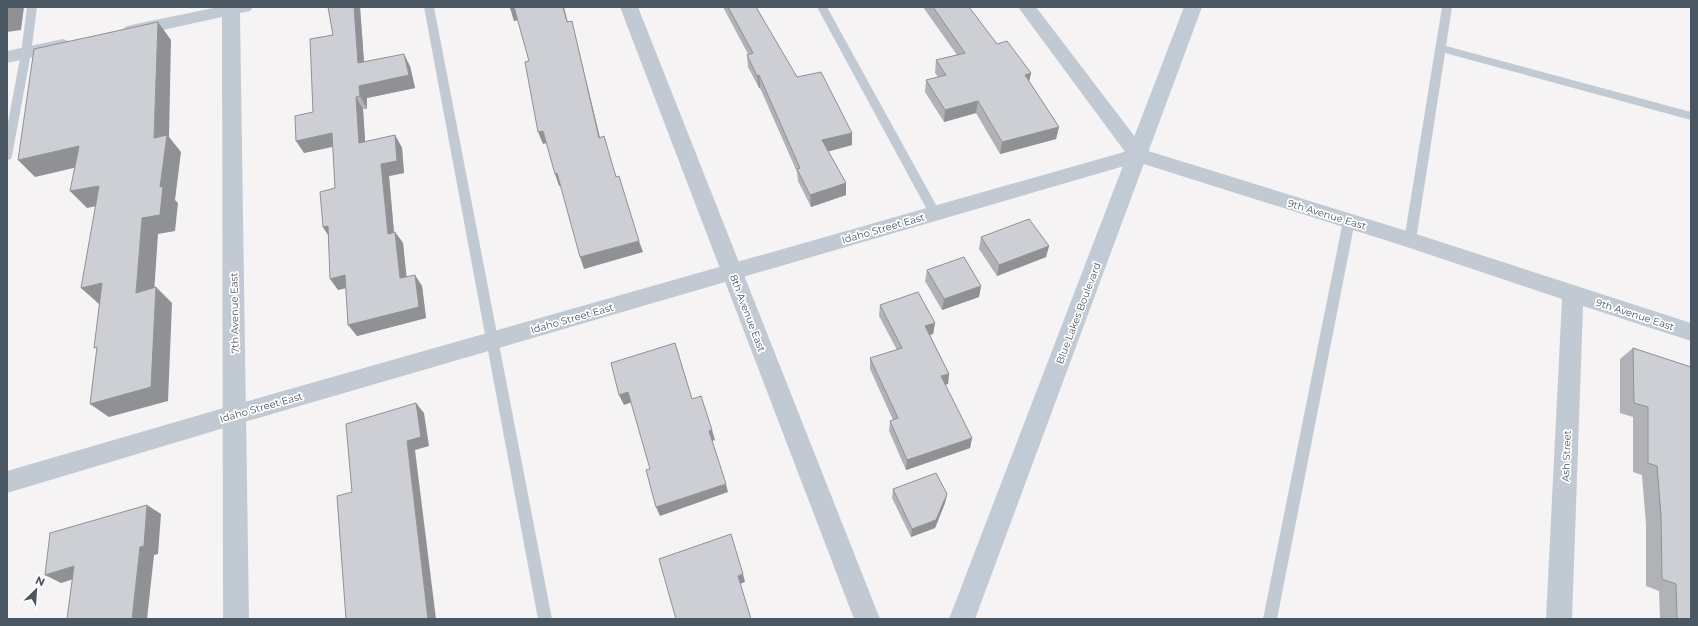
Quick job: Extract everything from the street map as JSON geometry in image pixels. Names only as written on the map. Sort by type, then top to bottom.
[{"type":"main road","name":"Blue Lakes Boulevard","points":[[962,619],[1193,7]]},
{"type":"street","name":"8th Avenue East","points":[[630,7],[867,619]]},
{"type":"street","points":[[1027,7],[1138,155]]},
{"type":"street","points":[[112,35],[236,8]]},
{"type":"street","name":"7th Avenue East","points":[[236,8],[234,415],[236,619]]},
{"type":"street","points":[[7,57],[80,42]]},
{"type":"street","name":"Idaho Street East","points":[[7,482],[732,271],[1138,155]]},
{"type":"street","name":"9th Avenue East","points":[[1138,155],[1410,240],[1691,332]]},
{"type":"street","name":"Ash Street","points":[[1559,619],[1573,293]]},
{"type":"lane","points":[[7,156],[26,53],[32,7]]},
{"type":"lane","points":[[429,7],[545,619]]},
{"type":"lane","points":[[822,7],[935,214]]},
{"type":"lane","points":[[1410,240],[1447,7]]},
{"type":"lane","points":[[1440,48],[1691,116]]},
{"type":"lane","points":[[1270,619],[1349,221]]},
{"type":"building","points":[[328,7],[354,7],[358,63],[404,54],[409,75],[359,86],[360,96],[356,97],[359,143],[395,135],[397,161],[381,164],[388,234],[395,232],[400,278],[415,275],[419,307],[348,325],[345,275],[330,279],[328,226],[323,227],[320,192],[335,188],[332,133],[296,141],[295,116],[313,112],[310,39],[333,35]]},
{"type":"building","points":[[514,7],[563,7],[567,22],[572,21],[599,138],[604,136],[616,177],[619,176],[639,241],[580,257],[557,173],[555,174],[543,131],[538,132],[525,62],[529,61]]},
{"type":"building","points":[[728,7],[756,7],[797,77],[821,72],[852,133],[822,140],[846,183],[810,195],[797,169],[800,168],[759,75],[757,76],[747,55],[753,53]]},
{"type":"building","points":[[933,7],[969,7],[997,44],[1007,41],[1031,73],[1025,75],[1059,127],[1002,142],[978,101],[945,110],[926,80],[946,75],[936,60],[965,53]]},
{"type":"building","points":[[158,22],[154,138],[167,135],[160,187],[163,186],[160,215],[142,218],[136,293],[156,287],[151,387],[90,404],[97,347],[94,348],[102,283],[81,288],[99,186],[70,191],[79,146],[18,160],[34,49]]},
{"type":"building","points":[[1029,219],[1049,246],[999,265],[981,237]]},
{"type":"building","points":[[964,257],[981,286],[944,299],[927,270]]},
{"type":"building","points":[[918,292],[935,323],[925,326],[949,374],[941,376],[972,438],[907,460],[890,421],[898,418],[870,358],[902,348],[880,305]]},
{"type":"building","points":[[675,343],[692,399],[701,396],[712,430],[709,431],[726,484],[656,507],[646,470],[650,469],[628,392],[619,395],[611,363]]},
{"type":"building","points":[[1633,348],[1691,367],[1691,619],[1677,619],[1676,584],[1662,579],[1661,515],[1657,466],[1648,463],[1648,407],[1634,403]]},
{"type":"building","points":[[416,403],[421,437],[407,441],[428,619],[346,619],[337,496],[352,492],[346,424]]},
{"type":"building","points":[[936,473],[947,494],[936,520],[912,529],[893,489]]},
{"type":"building","points":[[147,505],[144,546],[140,547],[132,619],[67,619],[74,566],[45,575],[50,533]]},
{"type":"building","points":[[731,534],[743,574],[738,576],[751,619],[676,619],[659,559]]}]
